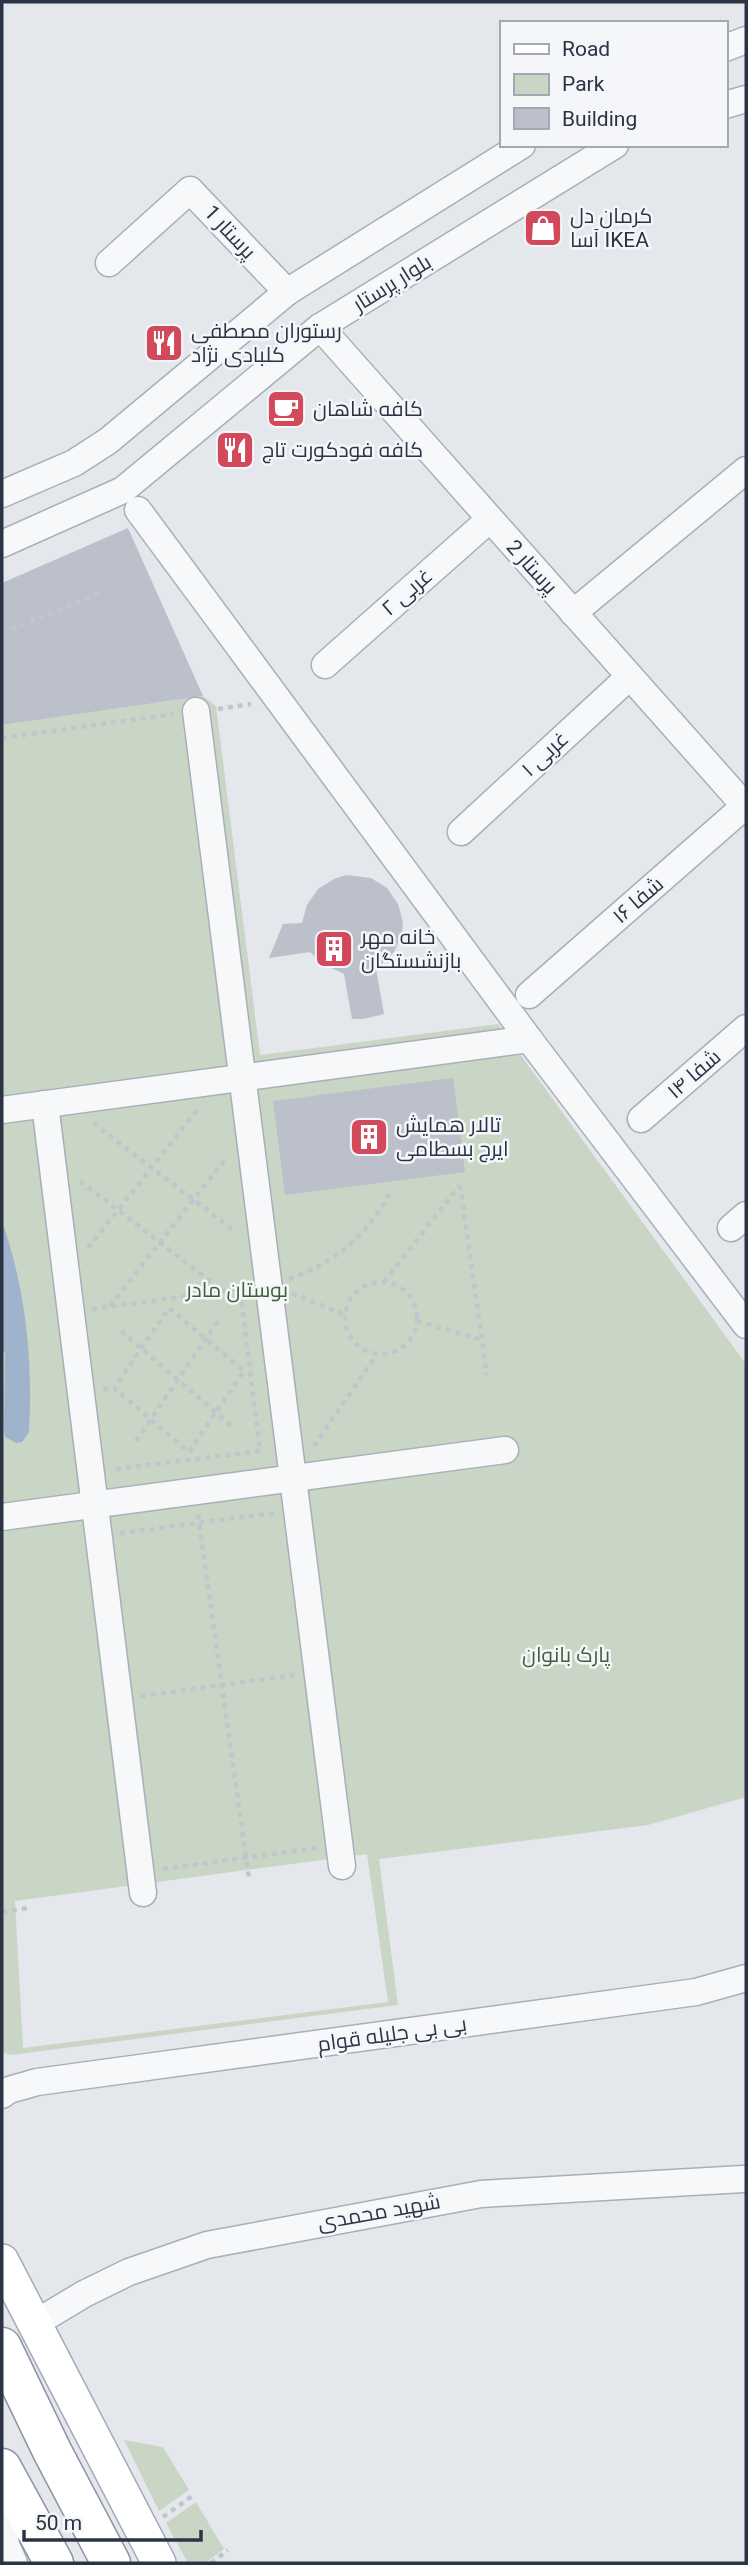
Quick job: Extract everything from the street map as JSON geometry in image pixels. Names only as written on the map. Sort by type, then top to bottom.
[{"type":"highway","points":[[2,2347],[52,2451],[111,2563]]},
{"type":"highway","points":[[2,2468],[54,2563]]},
{"type":"main road","points":[[2,2261],[159,2563]]},
{"type":"street","points":[[727,47],[746,40]]},
{"type":"street","points":[[727,104],[746,99]]},
{"type":"street","points":[[2,494],[74,463],[108,441],[288,292],[519,147]]},
{"type":"street","name":"بلوار پرستار","points":[[2,544],[123,490],[320,327],[612,147]]},
{"type":"street","name":"پرستار 1","points":[[109,263],[190,190],[288,292]]},
{"type":"street","name":"پرستار 2","points":[[320,327],[746,806]]},
{"type":"street","points":[[573,613],[746,470]]},
{"type":"street","points":[[138,510],[529,1039],[746,1325]]},
{"type":"street","name":"۲ غربی","points":[[324,665],[490,519]]},
{"type":"street","name":"۱ غربی","points":[[461,832],[629,677]]},
{"type":"street","points":[[196,711],[231,1079],[249,1129],[340,1855]]},
{"type":"street","name":"شفا ۱۶","points":[[529,995],[746,806]]},
{"type":"street","name":"شفا ۱۴","points":[[641,1119],[746,1028]]},
{"type":"street","points":[[2,1110],[529,1039]]},
{"type":"street","points":[[55,1102],[51,1160],[66,1276],[83,1310],[95,1505],[142,1882]]},
{"type":"street","points":[[2,1517],[505,1450]]},
{"type":"street","name":"بی بی جلیله قوام","points":[[37,2082],[696,1992],[746,1978]]},
{"type":"street","points":[[2,2077],[37,2082]]},
{"type":"street","points":[[2,2095],[9,2090],[37,2082]]},
{"type":"street","name":"شهید محمدی","points":[[34,2325],[84,2294],[129,2272],[207,2245],[481,2194],[743,2179]]},
{"type":"street","points":[[2,2495],[6,2545],[14,2563]]},
{"type":"path","points":[[2,633],[104,591]]},
{"type":"path","points":[[2,738],[279,701]]},
{"type":"path","points":[[66,1276],[152,1167],[231,1079]]},
{"type":"path","points":[[55,1102],[152,1167],[265,1253]]},
{"type":"path","points":[[109,1306],[249,1129]]},
{"type":"path","points":[[51,1160],[224,1291]]},
{"type":"path","points":[[384,1282],[460,1185],[487,1375]]},
{"type":"path","points":[[83,1310],[240,1289],[307,1273],[342,1252],[371,1224],[392,1189]]},
{"type":"path","points":[[384,1282],[405,1291],[416,1310],[417,1321],[414,1332],[399,1349],[377,1354],[357,1345],[346,1326],[345,1315],[354,1294],[373,1283],[384,1282]]},
{"type":"path","points":[[268,1284],[345,1315]]},
{"type":"path","points":[[115,1457],[116,1470],[260,1451],[240,1289]]},
{"type":"path","points":[[168,1298],[169,1308],[114,1388],[189,1451]]},
{"type":"path","points":[[169,1308],[244,1371],[189,1451],[249,1878]]},
{"type":"path","points":[[83,1310],[97,1322]]},
{"type":"path","points":[[136,1441],[220,1318]]},
{"type":"path","points":[[417,1321],[482,1340]]},
{"type":"path","points":[[121,1331],[234,1428]]},
{"type":"path","points":[[293,1478],[377,1354]]},
{"type":"path","points":[[104,1376],[108,1402]]},
{"type":"path","points":[[99,1536],[297,1510]]},
{"type":"path","points":[[119,1699],[317,1672]]},
{"type":"path","points":[[142,1882],[246,1858],[340,1855]]},
{"type":"path","points":[[2,1912],[29,1908]]},
{"type":"path","points":[[160,2519],[195,2494]]},
{"type":"path","points":[[211,2563],[228,2550]]},
{"type":"green space","name":"بوستان مادر","points":[[203,696],[216,706],[260,1055],[498,1024],[746,1364],[746,1797],[648,1825],[379,1859],[398,2005],[11,2055],[2,2052],[2,725]],"holes":[[[367,1854],[388,2002],[23,2048],[15,1901]]]},
{"type":"green space","points":[[124,2440],[163,2447],[189,2490],[159,2511]]},
{"type":"green space","points":[[196,2502],[224,2549],[205,2563],[188,2563],[166,2523]]},
{"type":"water","points":[[2,1221],[17,1273],[29,1352],[29,1432],[22,1442],[16,1443],[5,1437],[4,1430]]},
{"type":"building","points":[[128,528],[203,696],[2,725],[2,583]]},
{"type":"building","name":"خانه مهر بازنشستگان","points":[[346,875],[371,878],[387,888],[398,904],[403,922],[402,934],[394,952],[376,969],[384,1014],[363,1019],[352,1019],[344,974],[323,964],[310,952],[269,958],[283,924],[302,923],[307,905],[318,889]]},
{"type":"building","name":"تالار همایش ایرج بسطامی","points":[[453,1078],[465,1172],[285,1195],[273,1101]]},
{"type":"place","name":"کرمان دل آسا IKEA","points":[[543,228]]},
{"type":"place","name":"رستوران مصطفی کلبادی نژاد","points":[[164,343]]},
{"type":"place","name":"کافه شاهان","points":[[286,409]]},
{"type":"place","name":"کافه فودکورت تاج","points":[[235,450]]},
{"type":"place","name":"خانه مهر بازنشستگان","points":[[334,949]]},
{"type":"place","name":"تالار همایش ایرج بسطامی","points":[[369,1137]]},
{"type":"park label","name":"پارک بانوان","points":[[566,1655]]}]
